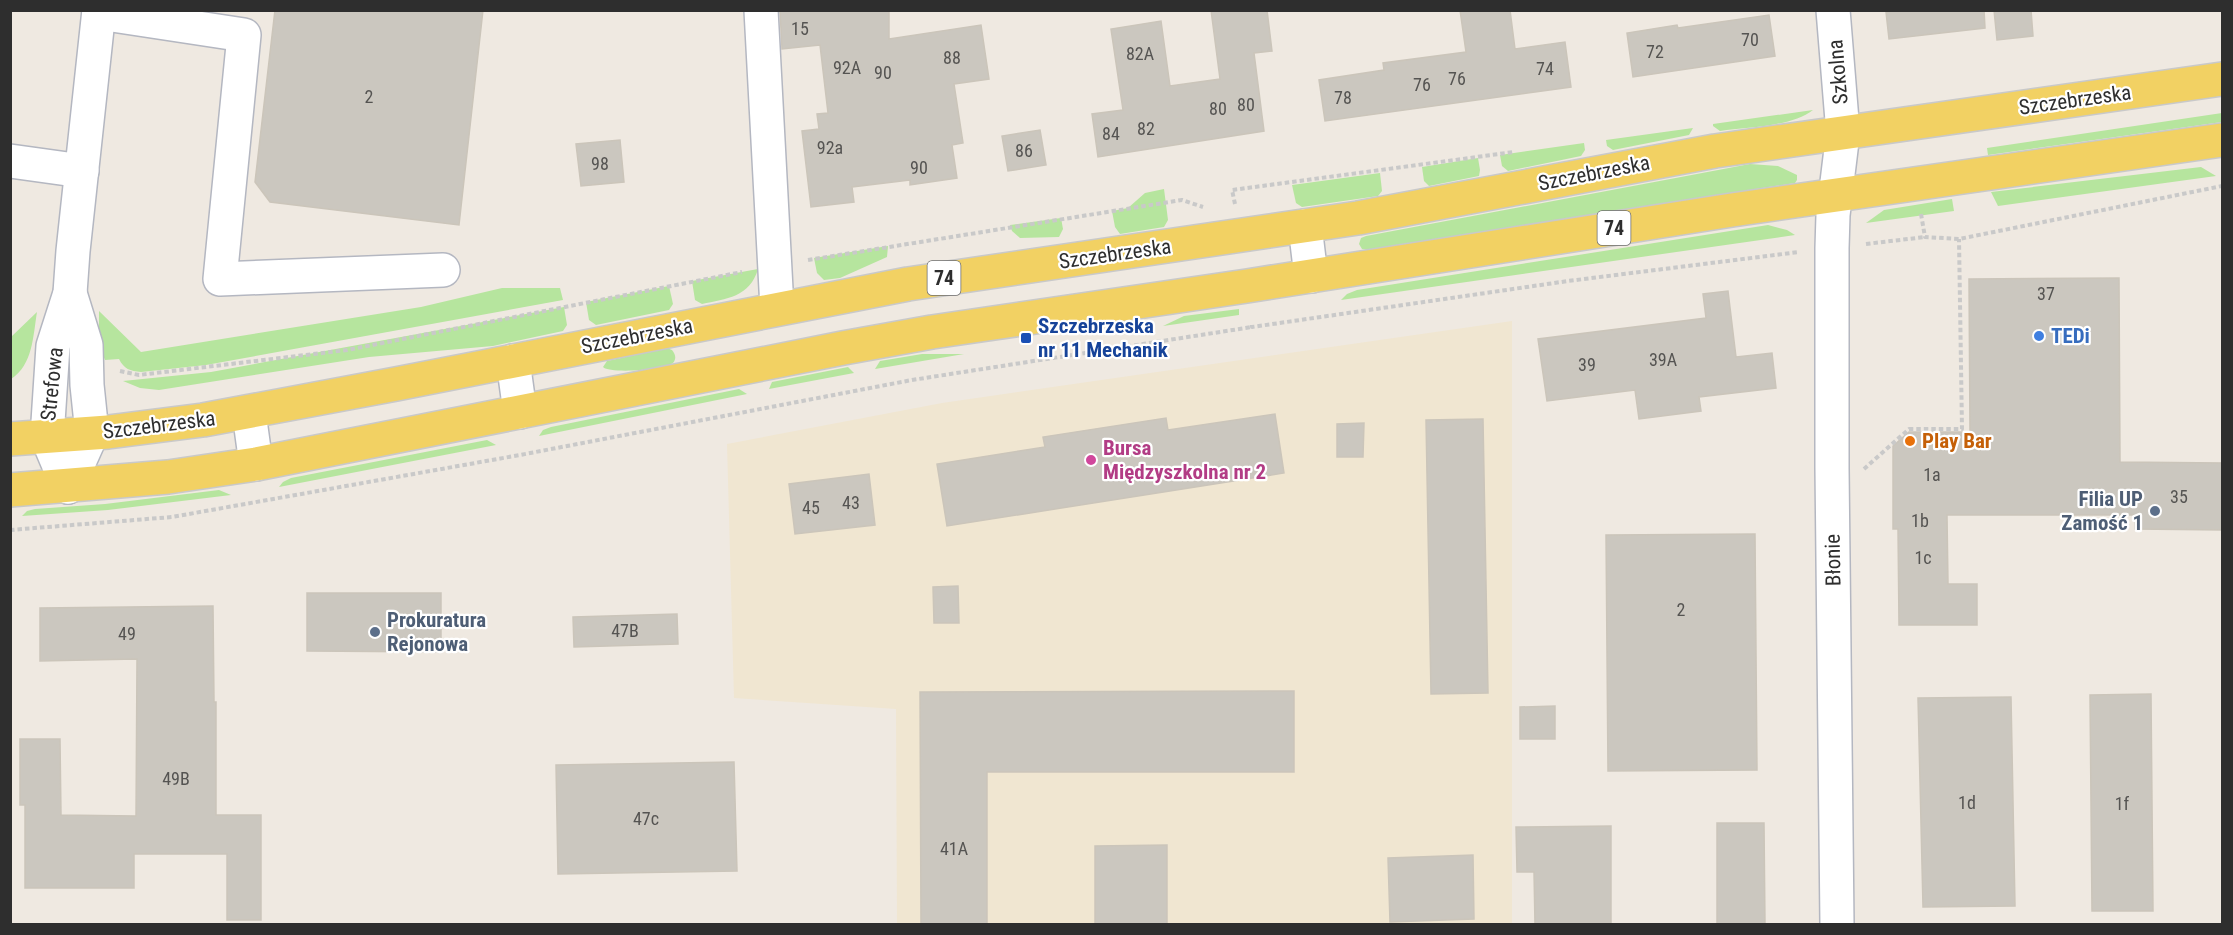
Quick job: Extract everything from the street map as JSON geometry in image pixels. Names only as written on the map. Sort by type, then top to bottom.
[{"type":"main road","name":"Szczebrzeska","points":[[10,439],[162,426],[249,413],[908,284],[1399,211],[1680,157],[2223,79]]},
{"type":"main road","name":"74","points":[[10,490],[168,477],[256,464],[921,334],[1835,195],[2223,140]]},
{"type":"street","points":[[761,10],[777,308]]},
{"type":"street","name":"Szkolna","points":[[1833,10],[1843,133],[1835,195]]},
{"type":"street","points":[[99,12],[244,35],[220,279],[443,270]]},
{"type":"street","name":"Strefowa","points":[[68,487],[47,436],[53,346],[70,293],[99,12]]},
{"type":"street","points":[[10,161],[81,171]]},
{"type":"street","name":"Błonie","points":[[1835,195],[1832,248],[1832,468],[1837,924]]},
{"type":"street","points":[[1305,226],[1311,276]]},
{"type":"street","name":"Strefowa","points":[[70,293],[86,345],[92,433]]},
{"type":"street","points":[[513,361],[520,412]]},
{"type":"street","points":[[249,413],[256,464]]},
{"type":"street","points":[[68,487],[92,433]]},
{"type":"path","points":[[10,530],[183,516],[496,460],[912,380],[1568,281],[1925,237],[1959,239],[2223,186]]},
{"type":"path","points":[[116,369],[122,373],[139,375],[347,350],[774,265],[1182,200],[1204,207]]},
{"type":"path","points":[[1920,205],[1925,237]]},
{"type":"path","points":[[1863,470],[1909,429],[1962,429],[1959,239]]},
{"type":"path","points":[[1251,315],[1252,327]]},
{"type":"shaded area","points":[[1512,321],[1512,924],[897,924],[896,709],[734,698],[727,444],[942,403]]},
{"type":"green space","points":[[1813,110],[1793,120],[1769,125],[1720,131],[1713,126],[1713,124]]},
{"type":"green space","points":[[2222,113],[2222,122],[1988,155],[1987,148]]},
{"type":"green space","points":[[1693,128],[1689,135],[1613,150],[1607,146],[1606,140]]},
{"type":"green space","points":[[1584,143],[1585,150],[1581,156],[1508,171],[1502,166],[1500,155]]},
{"type":"green space","points":[[1478,158],[1479,176],[1429,186],[1424,181],[1422,167]]},
{"type":"green space","points":[[1750,164],[1778,166],[1797,175],[1797,180],[1795,183],[1368,250],[1362,249],[1359,244],[1361,238],[1366,236]]},
{"type":"green space","points":[[2201,167],[2216,176],[1998,206],[1991,192]]},
{"type":"green space","points":[[1380,173],[1382,191],[1378,196],[1302,207],[1296,203],[1292,185]]},
{"type":"green space","points":[[1164,189],[1168,220],[1164,227],[1120,234],[1115,227],[1112,211],[1128,208],[1145,193]]},
{"type":"green space","points":[[1952,199],[1954,211],[1866,223],[1884,210]]},
{"type":"green space","points":[[1061,218],[1063,229],[1059,237],[1020,238],[1012,231],[1010,225]]},
{"type":"green space","points":[[1768,225],[1787,230],[1795,235],[1341,300],[1347,294],[1357,290]]},
{"type":"green space","points":[[888,246],[887,257],[840,278],[824,280],[817,273],[814,258]]},
{"type":"green space","points":[[758,269],[749,286],[736,295],[702,304],[695,300],[692,281]]},
{"type":"green space","points":[[669,286],[673,304],[669,310],[596,325],[589,320],[586,302]]},
{"type":"green space","points":[[502,288],[560,288],[563,300],[206,365],[141,372],[128,369],[119,359],[105,360],[100,342],[99,311],[141,352],[421,307]]},
{"type":"green space","points":[[564,307],[567,325],[563,331],[493,346],[369,357],[159,390],[140,388],[123,381],[211,372]]},
{"type":"green space","points":[[1239,309],[1239,315],[1163,326],[1184,316]]},
{"type":"green space","points":[[37,312],[28,358],[24,366],[11,379],[11,337]]},
{"type":"green space","points":[[667,348],[675,355],[673,363],[668,365],[626,371],[603,367],[607,361]]},
{"type":"green space","points":[[922,354],[964,354],[875,369],[880,361]]},
{"type":"green space","points":[[848,367],[854,373],[769,389],[772,382]]},
{"type":"green space","points":[[739,389],[747,394],[539,436],[543,430],[551,427]]},
{"type":"green space","points":[[487,440],[496,445],[279,487],[291,478]]},
{"type":"green space","points":[[219,490],[231,495],[108,510],[22,516],[27,511],[35,509],[105,504]]},
{"type":"building","points":[[275,10],[483,10],[459,225],[270,202],[255,182]]},
{"type":"building","points":[[780,10],[889,10],[889,39],[981,25],[989,79],[954,84],[963,143],[952,145],[957,178],[910,185],[910,180],[852,187],[854,202],[811,207],[802,131],[819,129],[817,114],[828,113],[820,45],[782,49]]},
{"type":"building","points":[[1211,10],[1267,10],[1272,51],[1254,53],[1264,131],[1098,157],[1092,114],[1123,110],[1111,29],[1161,21],[1170,86],[1220,79]]},
{"type":"building","points":[[1460,10],[1510,10],[1515,49],[1565,42],[1571,87],[1325,121],[1319,80],[1384,70],[1383,63],[1466,52]]},
{"type":"building","points":[[1984,10],[1985,28],[1889,39],[1886,12]]},
{"type":"building","points":[[1994,10],[2031,10],[2033,36],[1997,40]]},
{"type":"building","points":[[1769,15],[1775,56],[1633,77],[1627,33]]},
{"type":"building","points":[[1040,130],[1046,165],[1008,171],[1002,136]]},
{"type":"building","points":[[620,140],[624,182],[581,186],[576,144]]},
{"type":"building","points":[[2119,278],[2120,462],[2223,463],[2223,530],[2135,529],[2135,515],[1947,515],[1948,584],[1977,584],[1977,625],[1899,625],[1898,529],[1893,529],[1893,446],[1909,432],[1970,432],[1969,279]]},
{"type":"building","points":[[1728,291],[1736,357],[1772,353],[1776,388],[1699,397],[1701,411],[1639,419],[1635,390],[1547,401],[1538,339],[1706,318],[1703,294]]},
{"type":"building","points":[[1275,414],[1284,473],[947,526],[937,464],[1045,447],[1043,437],[1166,418],[1168,430]]},
{"type":"building","points":[[1483,419],[1488,693],[1431,694],[1426,420]]},
{"type":"building","points":[[1364,423],[1363,457],[1337,457],[1337,424]]},
{"type":"building","points":[[869,474],[875,525],[795,534],[789,484]]},
{"type":"building","points":[[1755,534],[1757,770],[1608,771],[1606,535]]},
{"type":"building","points":[[958,586],[959,623],[934,623],[933,587]]},
{"type":"building","points":[[307,593],[441,593],[441,652],[307,651]]},
{"type":"building","points":[[213,606],[216,815],[261,815],[261,920],[227,920],[227,854],[134,854],[134,888],[25,888],[25,805],[20,805],[20,739],[60,739],[61,815],[136,816],[137,659],[40,661],[40,608]]},
{"type":"building","points":[[677,614],[678,644],[574,647],[573,617]]},
{"type":"building","points":[[1294,691],[1294,772],[987,772],[987,924],[921,924],[920,692]]},
{"type":"building","points":[[2151,694],[2153,911],[2092,911],[2090,695]]},
{"type":"building","points":[[2011,697],[2015,906],[1923,907],[1918,698]]},
{"type":"building","points":[[1555,706],[1555,739],[1520,739],[1520,707]]},
{"type":"building","points":[[734,762],[737,871],[558,874],[556,765]]},
{"type":"building","points":[[1717,823],[1764,823],[1765,924],[1717,924]]},
{"type":"building","points":[[1611,826],[1611,924],[1535,924],[1534,872],[1517,872],[1516,827]]},
{"type":"building","points":[[1167,845],[1167,924],[1095,924],[1095,846]]},
{"type":"building","points":[[1473,855],[1474,919],[1390,922],[1388,858]]},
{"type":"place","name":"TEDi","points":[[2039,336]]},
{"type":"place","name":"Szczebrzeska nr 11 Mechanik","points":[[1026,338]]},
{"type":"place","name":"Play Bar","points":[[1910,441]]},
{"type":"place","name":"Bursa Międzyszkolna nr 2","points":[[1091,460]]},
{"type":"place","name":"Filia UP Zamość 1","points":[[2155,511]]},
{"type":"place","name":"Prokuratura Rejonowa","points":[[375,632]]}]
